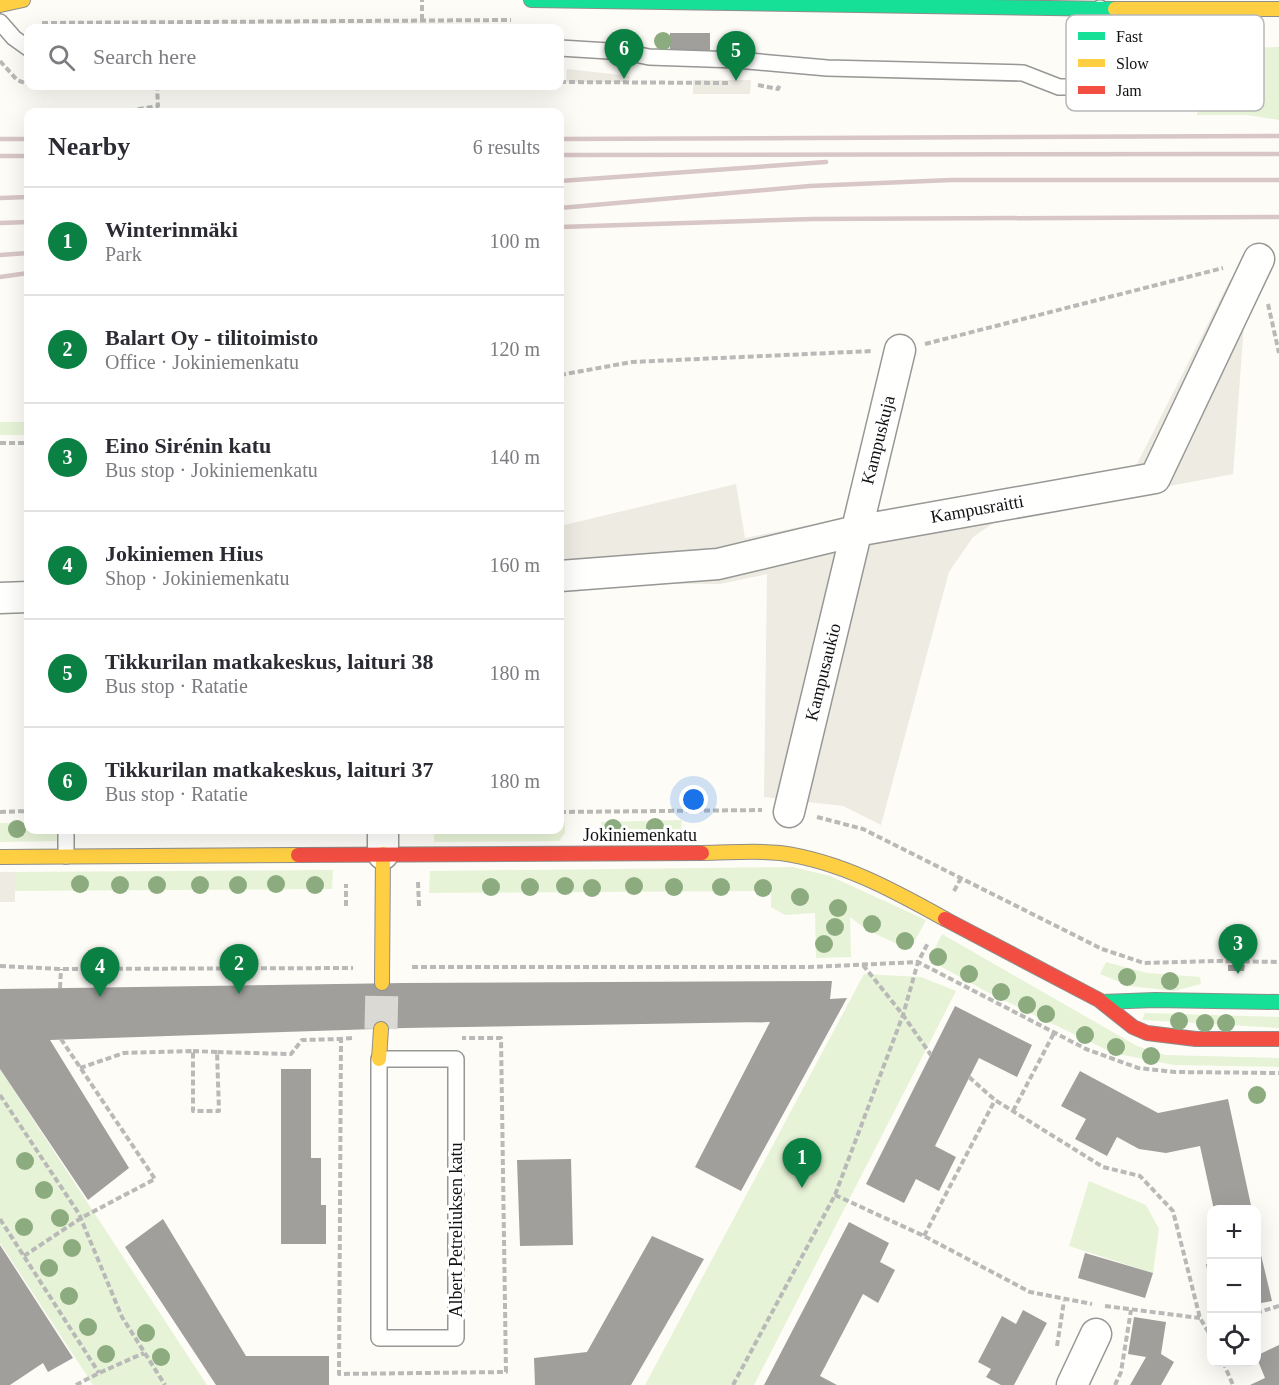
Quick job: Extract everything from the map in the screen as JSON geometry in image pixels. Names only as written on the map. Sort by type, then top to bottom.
[{"type":"main road","points":[[0,5],[23,0]]},
{"type":"main road","points":[[531,0],[1100,3],[1279,9]]},
{"type":"main road","points":[[382,983],[383,842]]},
{"type":"main road","name":"Jokiniemenkatu","points":[[0,857],[383,842],[777,853],[805,856],[862,876],[1102,1002],[1132,1027],[1148,1033],[1189,1038],[1279,1040]]},
{"type":"main road","points":[[1102,1002],[1155,999],[1279,1002]]},
{"type":"main road","name":"Albert Petreliuksen katu","points":[[379,1059],[381,1029]]},
{"type":"street","name":"Kampusraitti","points":[[564,576],[718,564],[856,531],[1155,478],[1259,259]]},
{"type":"street","name":"Kampuskuja","points":[[856,531],[900,350]]},
{"type":"street","name":"Kampusaukio","points":[[789,812],[856,531]]},
{"type":"street","points":[[0,598],[24,597]]},
{"type":"street","points":[[1072,1385],[1096,1334]]},
{"type":"lane","points":[[0,22],[24,45]]},
{"type":"lane","points":[[564,48],[615,51],[649,57],[748,60],[827,68],[1023,73],[1059,87],[1066,87]]},
{"type":"lane","points":[[66,834],[66,856]]},
{"type":"lane","name":"Albert Petreliuksen katu","points":[[379,1059],[456,1059],[456,1338],[379,1338],[379,1059]]},
{"type":"path","points":[[422,0],[422,20]]},
{"type":"path","points":[[35,23],[483,19]]},
{"type":"path","points":[[0,61],[17,80],[24,83]]},
{"type":"path","points":[[564,82],[739,83]]},
{"type":"path","points":[[750,83],[778,89],[780,84]]},
{"type":"path","points":[[145,108],[158,106],[157,90]]},
{"type":"path","points":[[0,443],[24,443]]},
{"type":"path","points":[[0,812],[24,812]]},
{"type":"path","points":[[418,875],[419,906]]},
{"type":"path","points":[[346,877],[346,906]]},
{"type":"path","points":[[734,1385],[835,1195],[903,1015],[918,962]]},
{"type":"path","points":[[0,966],[61,969],[811,967],[918,962],[1054,1033],[1111,1059],[1144,1069],[1175,1072],[1279,1073]]},
{"type":"path","points":[[862,964],[903,1015],[931,1055]]},
{"type":"path","points":[[60,988],[61,969]]},
{"type":"path","points":[[1013,1111],[1054,1033]]},
{"type":"path","points":[[80,1068],[124,1053],[193,1051],[291,1054],[302,1040],[359,1038]]},
{"type":"path","points":[[341,1039],[339,1374],[506,1372],[501,1038],[454,1038]]},
{"type":"path","points":[[24,1256],[81,1218],[154,1179],[61,1039]]},
{"type":"path","points":[[193,1051],[193,1111],[219,1111],[217,1052]]},
{"type":"path","points":[[969,1077],[995,1100],[1103,1167],[1140,1176],[1173,1211],[1200,1318],[1207,1325]]},
{"type":"path","points":[[0,1095],[81,1218],[122,1317],[165,1385]]},
{"type":"path","points":[[924,1236],[995,1100]]},
{"type":"path","points":[[835,1195],[924,1236],[1030,1292],[1064,1300],[1056,1357]]},
{"type":"path","points":[[0,1219],[99,1373]]},
{"type":"path","points":[[1261,1312],[1279,1305]]},
{"type":"path","points":[[1115,1385],[1121,1372],[1131,1310],[1200,1318]]},
{"type":"path","points":[[76,1385],[144,1353]]},
{"type":"path","points":[[1225,1367],[1233,1385]]},
{"type":"green space","points":[[1264,47],[1279,47],[1279,120],[1247,115],[1197,115],[1197,111],[1264,111]]},
{"type":"green space","points":[[0,422],[24,422],[24,435],[0,435]]},
{"type":"green space","points":[[682,820],[681,833],[673,841],[604,841],[601,822]]},
{"type":"green space","points":[[565,822],[565,833],[559,841],[434,842],[434,834],[564,834]]},
{"type":"green space","points":[[0,823],[24,823],[24,834],[62,834],[61,841],[0,842]]},
{"type":"green space","points":[[793,867],[830,876],[926,920],[910,950],[867,930],[850,917],[851,957],[816,958],[815,913],[785,915],[771,907],[771,891],[429,893],[430,871]]},
{"type":"green space","points":[[333,870],[332,889],[15,891],[15,872]]},
{"type":"green space","points":[[942,934],[1137,1046],[1165,1055],[1279,1058],[1279,1067],[1174,1065],[1113,1053],[989,993],[931,961],[930,958]]},
{"type":"green space","points":[[1106,962],[1147,973],[1200,977],[1201,984],[1174,991],[1129,986],[1100,974]]},
{"type":"green space","points":[[864,974],[921,977],[956,991],[754,1385],[645,1385]]},
{"type":"green space","points":[[1145,1013],[1279,1017],[1279,1028],[1142,1020]]},
{"type":"green space","points":[[0,1069],[207,1385],[93,1385],[0,1243]]},
{"type":"green space","points":[[1089,1181],[1146,1205],[1159,1229],[1153,1273],[1069,1246]]},
{"type":"shaded area","points":[[567,69],[630,76],[629,82],[566,82]]},
{"type":"shaded area","points":[[693,80],[751,80],[750,94],[693,94]]},
{"type":"shaded area","points":[[1230,280],[1247,283],[1233,474],[1001,518],[973,537],[949,572],[881,825],[843,806],[764,797],[767,574],[720,584],[564,583],[564,525],[736,484],[745,538],[1136,466]]},
{"type":"shaded area","points":[[0,872],[15,872],[15,902],[0,902]]},
{"type":"building","points":[[670,33],[710,33],[710,50],[670,50]]},
{"type":"building","points":[[1228,965],[1245,965],[1244,971],[1228,971]]},
{"type":"building","points":[[832,981],[830,999],[847,998],[741,1191],[695,1167],[770,1022],[405,1028],[50,1040],[129,1168],[88,1200],[0,1069],[0,989],[404,983]]},
{"type":"building","points":[[955,1006],[1032,1045],[1017,1077],[979,1058],[935,1146],[956,1157],[939,1191],[916,1179],[904,1203],[866,1184]]},
{"type":"building","points":[[281,1069],[311,1069],[311,1158],[321,1158],[321,1205],[326,1205],[326,1244],[281,1244]]},
{"type":"building","points":[[1080,1071],[1158,1113],[1228,1099],[1251,1205],[1213,1205],[1200,1146],[1166,1153],[1139,1149],[1117,1137],[1107,1156],[1075,1139],[1086,1119],[1061,1106]]},
{"type":"building","points":[[571,1159],[573,1245],[520,1246],[517,1160]]},
{"type":"building","points":[[163,1219],[246,1356],[329,1356],[329,1385],[216,1385],[125,1247]]},
{"type":"building","points":[[849,1222],[889,1243],[880,1262],[895,1270],[878,1303],[863,1294],[820,1376],[837,1385],[764,1385]]},
{"type":"building","points":[[652,1236],[704,1259],[631,1385],[535,1385],[534,1358],[587,1352]]},
{"type":"building","points":[[0,1245],[73,1358],[48,1372],[43,1363],[10,1385],[0,1385]]},
{"type":"building","points":[[1085,1253],[1153,1273],[1145,1298],[1078,1278]]},
{"type":"building","points":[[1261,1255],[1272,1301],[1261,1303]]},
{"type":"building","points":[[1023,1310],[1047,1323],[1014,1385],[1001,1385],[986,1377],[991,1369],[978,1362],[1002,1316],[1016,1324]]},
{"type":"building","points":[[1134,1317],[1166,1322],[1161,1354],[1174,1362],[1161,1385],[1130,1385],[1146,1357],[1128,1354]]},
{"type":"building","points":[[1279,1345],[1279,1385],[1250,1385],[1265,1378],[1260,1367],[1261,1354]]},
{"type":"tunnel","points":[[381,1029],[382,983]]},
{"type":"railway","points":[[564,139],[1279,136]]},
{"type":"railway","points":[[0,139],[24,139]]},
{"type":"railway","points":[[564,155],[1279,154]]},
{"type":"railway","points":[[0,156],[24,156]]},
{"type":"railway","points":[[564,181],[826,162]]},
{"type":"railway","points":[[564,208],[810,186],[951,180],[1279,180]]},
{"type":"railway","points":[[0,198],[24,197]]},
{"type":"railway","points":[[564,227],[812,219],[1279,217]]},
{"type":"railway","points":[[0,223],[24,222]]},
{"type":"railway","points":[[0,255],[24,253]]},
{"type":"railway","points":[[0,277],[24,274]]},
{"type":"traffic: fast","points":[[531,0],[1115,9]]},
{"type":"traffic: fast","points":[[1102,1002],[1155,1000],[1279,1002]]},
{"type":"traffic: slow","points":[[0,5],[23,0]]},
{"type":"traffic: slow","points":[[1115,9],[1279,9]]},
{"type":"traffic: slow","points":[[702,853],[770,852],[802,857],[866,878],[945,919]]},
{"type":"traffic: slow","points":[[382,983],[383,854]]},
{"type":"traffic: slow","points":[[0,857],[298,855]]},
{"type":"traffic: slow","points":[[379,1059],[381,1029]]},
{"type":"traffic: jam","points":[[298,855],[702,853]]},
{"type":"traffic: jam","points":[[945,919],[1099,1000],[1133,1027],[1147,1033],[1196,1039],[1279,1039]]},
{"type":"place","name":"Tikkurilan matkakeskus, laituri 37","points":[[624,79]]},
{"type":"place","name":"Tikkurilan matkakeskus, laituri 38","points":[[736,81]]},
{"type":"place","name":"Eino Sirénin katu","points":[[1238,974]]},
{"type":"place","name":"Balart Oy - tilitoimisto","points":[[239,994]]},
{"type":"place","name":"Jokiniemen Hius","points":[[100,997]]},
{"type":"place","name":"Winterinmäki","points":[[802,1188]]}]
